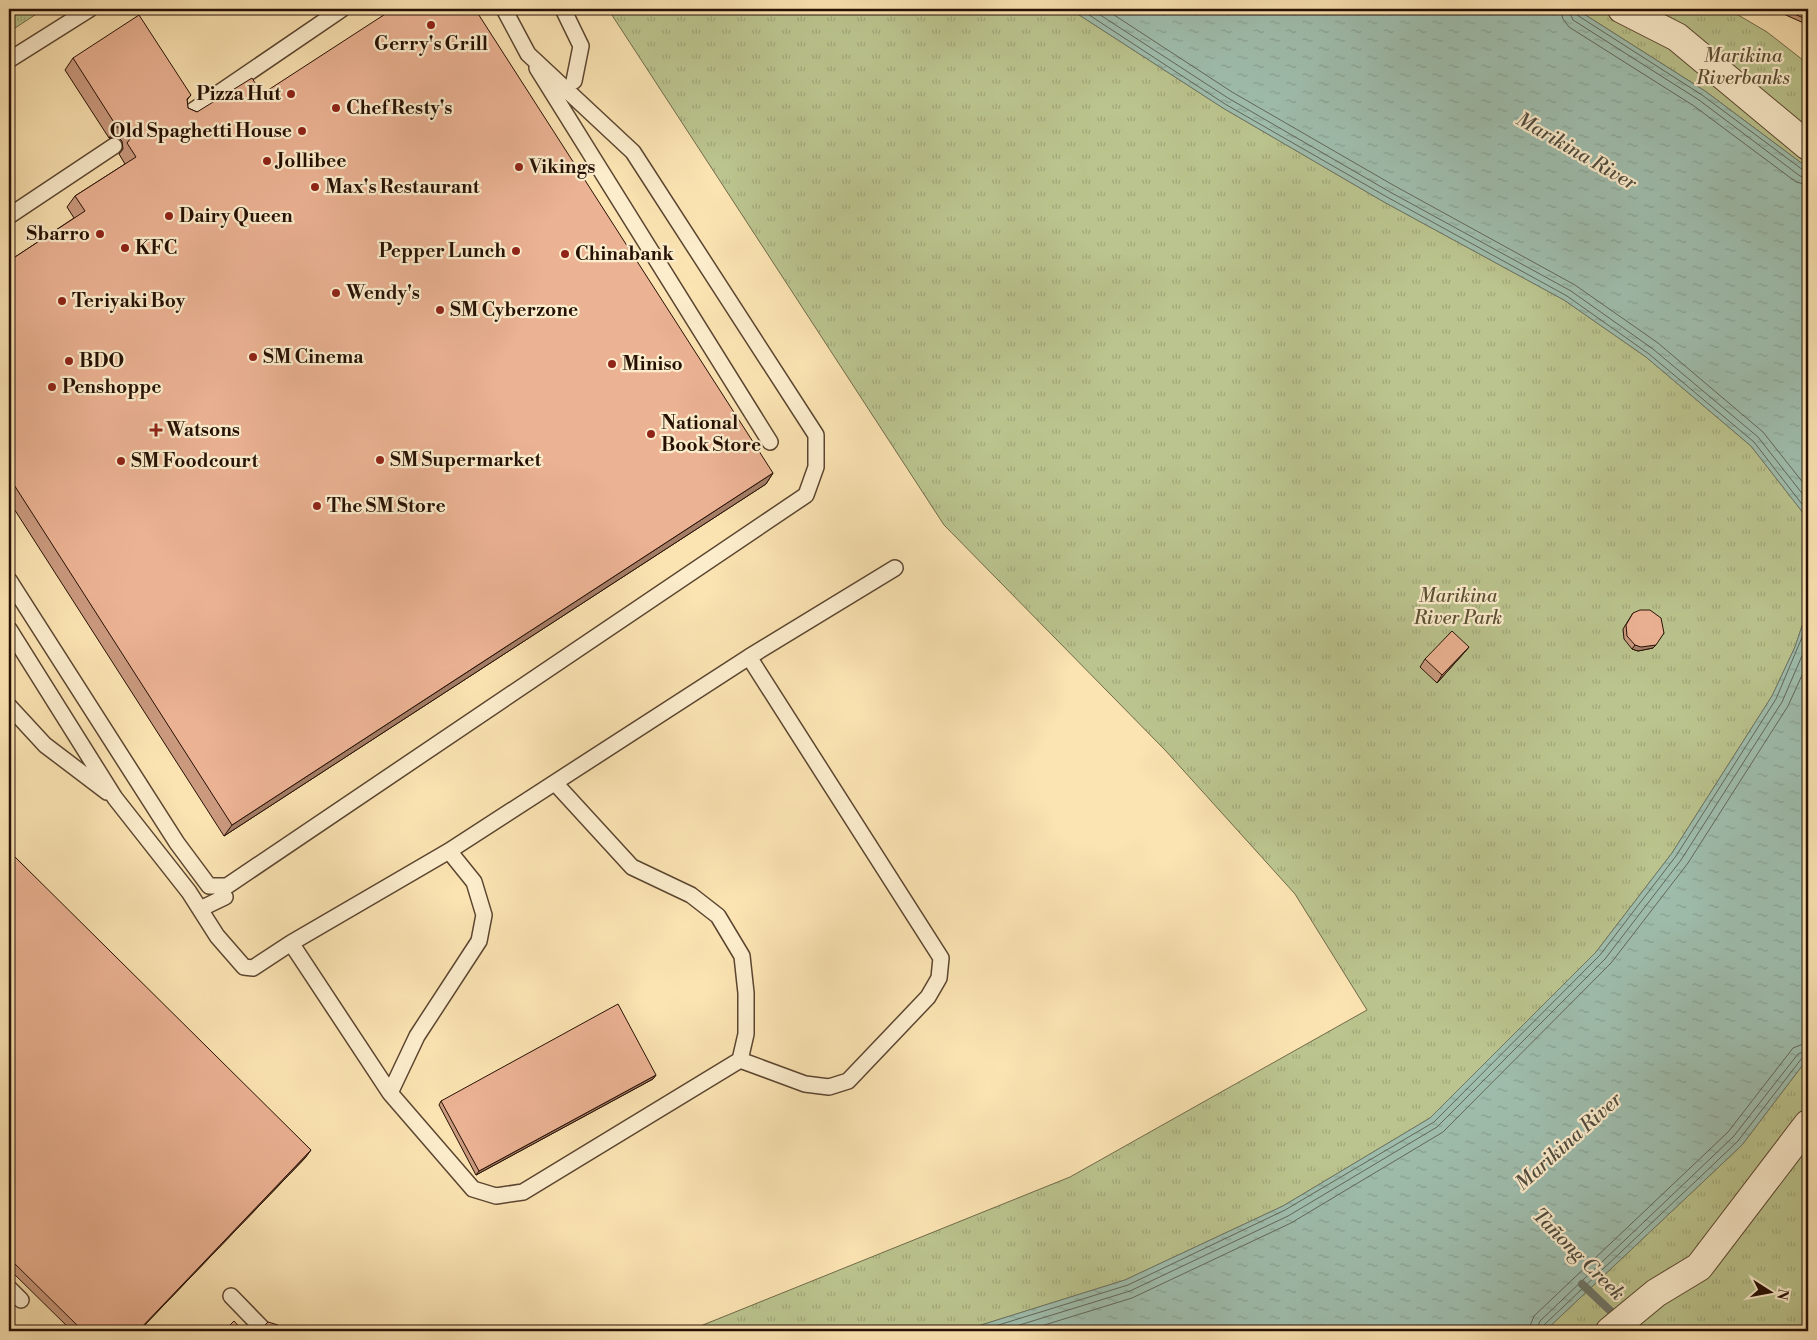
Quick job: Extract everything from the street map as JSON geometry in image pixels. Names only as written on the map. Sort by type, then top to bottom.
[{"type":"street","points":[[1622,9],[1677,37],[1808,146]]},
{"type":"street","points":[[1610,1331],[1656,1293],[1699,1267],[1808,1124]]},
{"type":"lane","points":[[9,60],[90,9]]},
{"type":"lane","points":[[504,9],[528,54],[770,442]]},
{"type":"lane","points":[[563,9],[581,46],[574,81]]},
{"type":"lane","points":[[188,114],[338,10]]},
{"type":"lane","points":[[9,580],[177,844],[209,886],[227,886],[806,495],[816,467],[816,435],[633,152],[528,54]]},
{"type":"lane","points":[[9,216],[114,146]]},
{"type":"lane","points":[[9,629],[115,798],[200,909],[217,936],[244,967],[253,968],[291,943],[449,851],[748,657],[895,568]]},
{"type":"lane","points":[[740,1060],[804,1084],[829,1087],[848,1081],[928,997],[939,978],[941,958],[748,657]]},
{"type":"lane","points":[[9,706],[45,745],[115,798]]},
{"type":"lane","points":[[291,943],[390,1093],[473,1189],[496,1196],[523,1192],[740,1060],[746,1034],[746,993],[742,956],[718,916],[691,895],[632,867],[555,783]]},
{"type":"lane","points":[[390,1093],[417,1036],[479,941],[484,914],[474,882],[449,851]]},
{"type":"lane","points":[[200,909],[224,897]]},
{"type":"lane","points":[[9,1288],[21,1300]]},
{"type":"lane","points":[[231,1296],[266,1331]]},
{"type":"green space","points":[[9,9],[44,9],[9,32]]},
{"type":"green space","name":"Marikina River Park","points":[[608,9],[1070,9],[1223,108],[1384,202],[1564,300],[1646,357],[1751,446],[1804,514],[1808,538],[1806,614],[1795,647],[1772,696],[1672,853],[1596,952],[1430,1118],[1283,1206],[1125,1280],[962,1331],[688,1331],[1070,1177],[1367,1010],[1295,894],[1165,750],[944,525]]},
{"type":"green space","name":"Marikina Riverbanks","points":[[1576,9],[1728,9],[1767,32],[1808,64],[1808,168],[1705,91]]},
{"type":"green space","points":[[1808,1058],[1808,1331],[1545,1331],[1742,1145]]},
{"type":"water","name":"Marikina River","points":[[1070,9],[1576,9],[1705,91],[1808,168],[1808,538],[1804,514],[1751,446],[1646,357],[1564,300],[1384,202],[1223,108]]},
{"type":"water","name":"Marikina River","points":[[1808,594],[1808,1058],[1742,1145],[1545,1331],[962,1331],[1125,1280],[1283,1206],[1430,1118],[1596,952],[1672,853],[1772,696],[1795,647],[1806,614]]},
{"type":"building","points":[[393,9],[475,9],[773,473],[232,825],[9,477],[9,261],[85,211],[75,196],[136,157],[127,143],[130,139],[130,130],[126,126],[117,127],[73,58],[139,15],[191,95],[187,99],[188,108],[197,112],[252,78],[262,94]]},
{"type":"building","points":[[1783,9],[1808,9],[1808,20]]},
{"type":"building","points":[[1640,610],[1650,610],[1661,618],[1664,633],[1656,645],[1641,647],[1635,645],[1627,636],[1626,625],[1633,613]]},
{"type":"building","points":[[1452,631],[1469,647],[1442,675],[1425,659]]},
{"type":"building","points":[[9,851],[311,1150],[138,1331],[83,1331],[9,1258]]},
{"type":"building","points":[[618,1004],[656,1075],[479,1171],[441,1101]]},
{"type":"building","points":[[234,1321],[243,1331],[224,1331]]},
{"type":"building","points":[[268,1322],[278,1325],[284,1331],[259,1331]]},
{"type":"waterway","name":"Tañong Creek","points":[[1582,1284],[1619,1319]]},
{"type":"place","name":"Gerry's Grill","points":[[431,25]]},
{"type":"place","name":"Pizza Hut","points":[[291,94]]},
{"type":"place","name":"Chef Resty's","points":[[336,108]]},
{"type":"place","name":"Old Spaghetti House","points":[[302,131]]},
{"type":"place","name":"Jollibee","points":[[267,161]]},
{"type":"place","name":"Vikings","points":[[519,167]]},
{"type":"place","name":"Max's Restaurant","points":[[315,187]]},
{"type":"place","name":"Dairy Queen","points":[[169,216]]},
{"type":"place","name":"Sbarro","points":[[100,234]]},
{"type":"place","name":"KFC","points":[[125,248]]},
{"type":"place","name":"Pepper Lunch","points":[[516,251]]},
{"type":"place","name":"Chinabank","points":[[565,254]]},
{"type":"place","name":"Wendy's","points":[[336,293]]},
{"type":"place","name":"Teriyaki Boy","points":[[62,301]]},
{"type":"place","name":"SM Cyberzone","points":[[440,310]]},
{"type":"place","name":"SM Cinema","points":[[253,357]]},
{"type":"place","name":"BDO","points":[[69,361]]},
{"type":"place","name":"Miniso","points":[[612,364]]},
{"type":"place","name":"Penshoppe","points":[[52,387]]},
{"type":"place","name":"Watsons","points":[[156,430]]},
{"type":"place","name":"National Book Store","points":[[651,434]]},
{"type":"place","name":"SM Supermarket","points":[[380,460]]},
{"type":"place","name":"SM Foodcourt","points":[[121,461]]},
{"type":"place","name":"The SM Store","points":[[317,506]]}]
